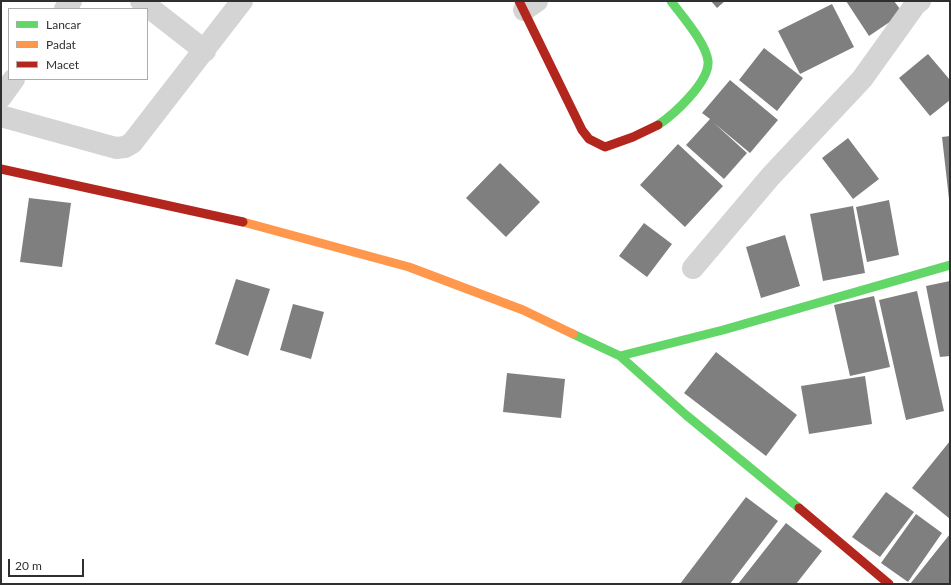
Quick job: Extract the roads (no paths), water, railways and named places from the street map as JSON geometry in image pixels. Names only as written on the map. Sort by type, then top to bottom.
[{"type":"street","points":[[141,1],[205,50]]},
{"type":"street","points":[[1,116],[116,148],[125,147],[132,144],[242,1]]},
{"type":"street","points":[[527,4],[582,130],[589,139],[605,147],[659,124],[680,105],[708,73],[708,60],[704,50],[671,1]]},
{"type":"street","points":[[693,268],[770,177],[862,79],[914,6],[920,1]]},
{"type":"street","points":[[1,97],[13,80]]},
{"type":"street","points":[[1,168],[240,221],[409,267],[523,310],[620,356],[673,405],[834,536],[888,584]]},
{"type":"street","points":[[620,356],[724,330],[950,264]]}]
